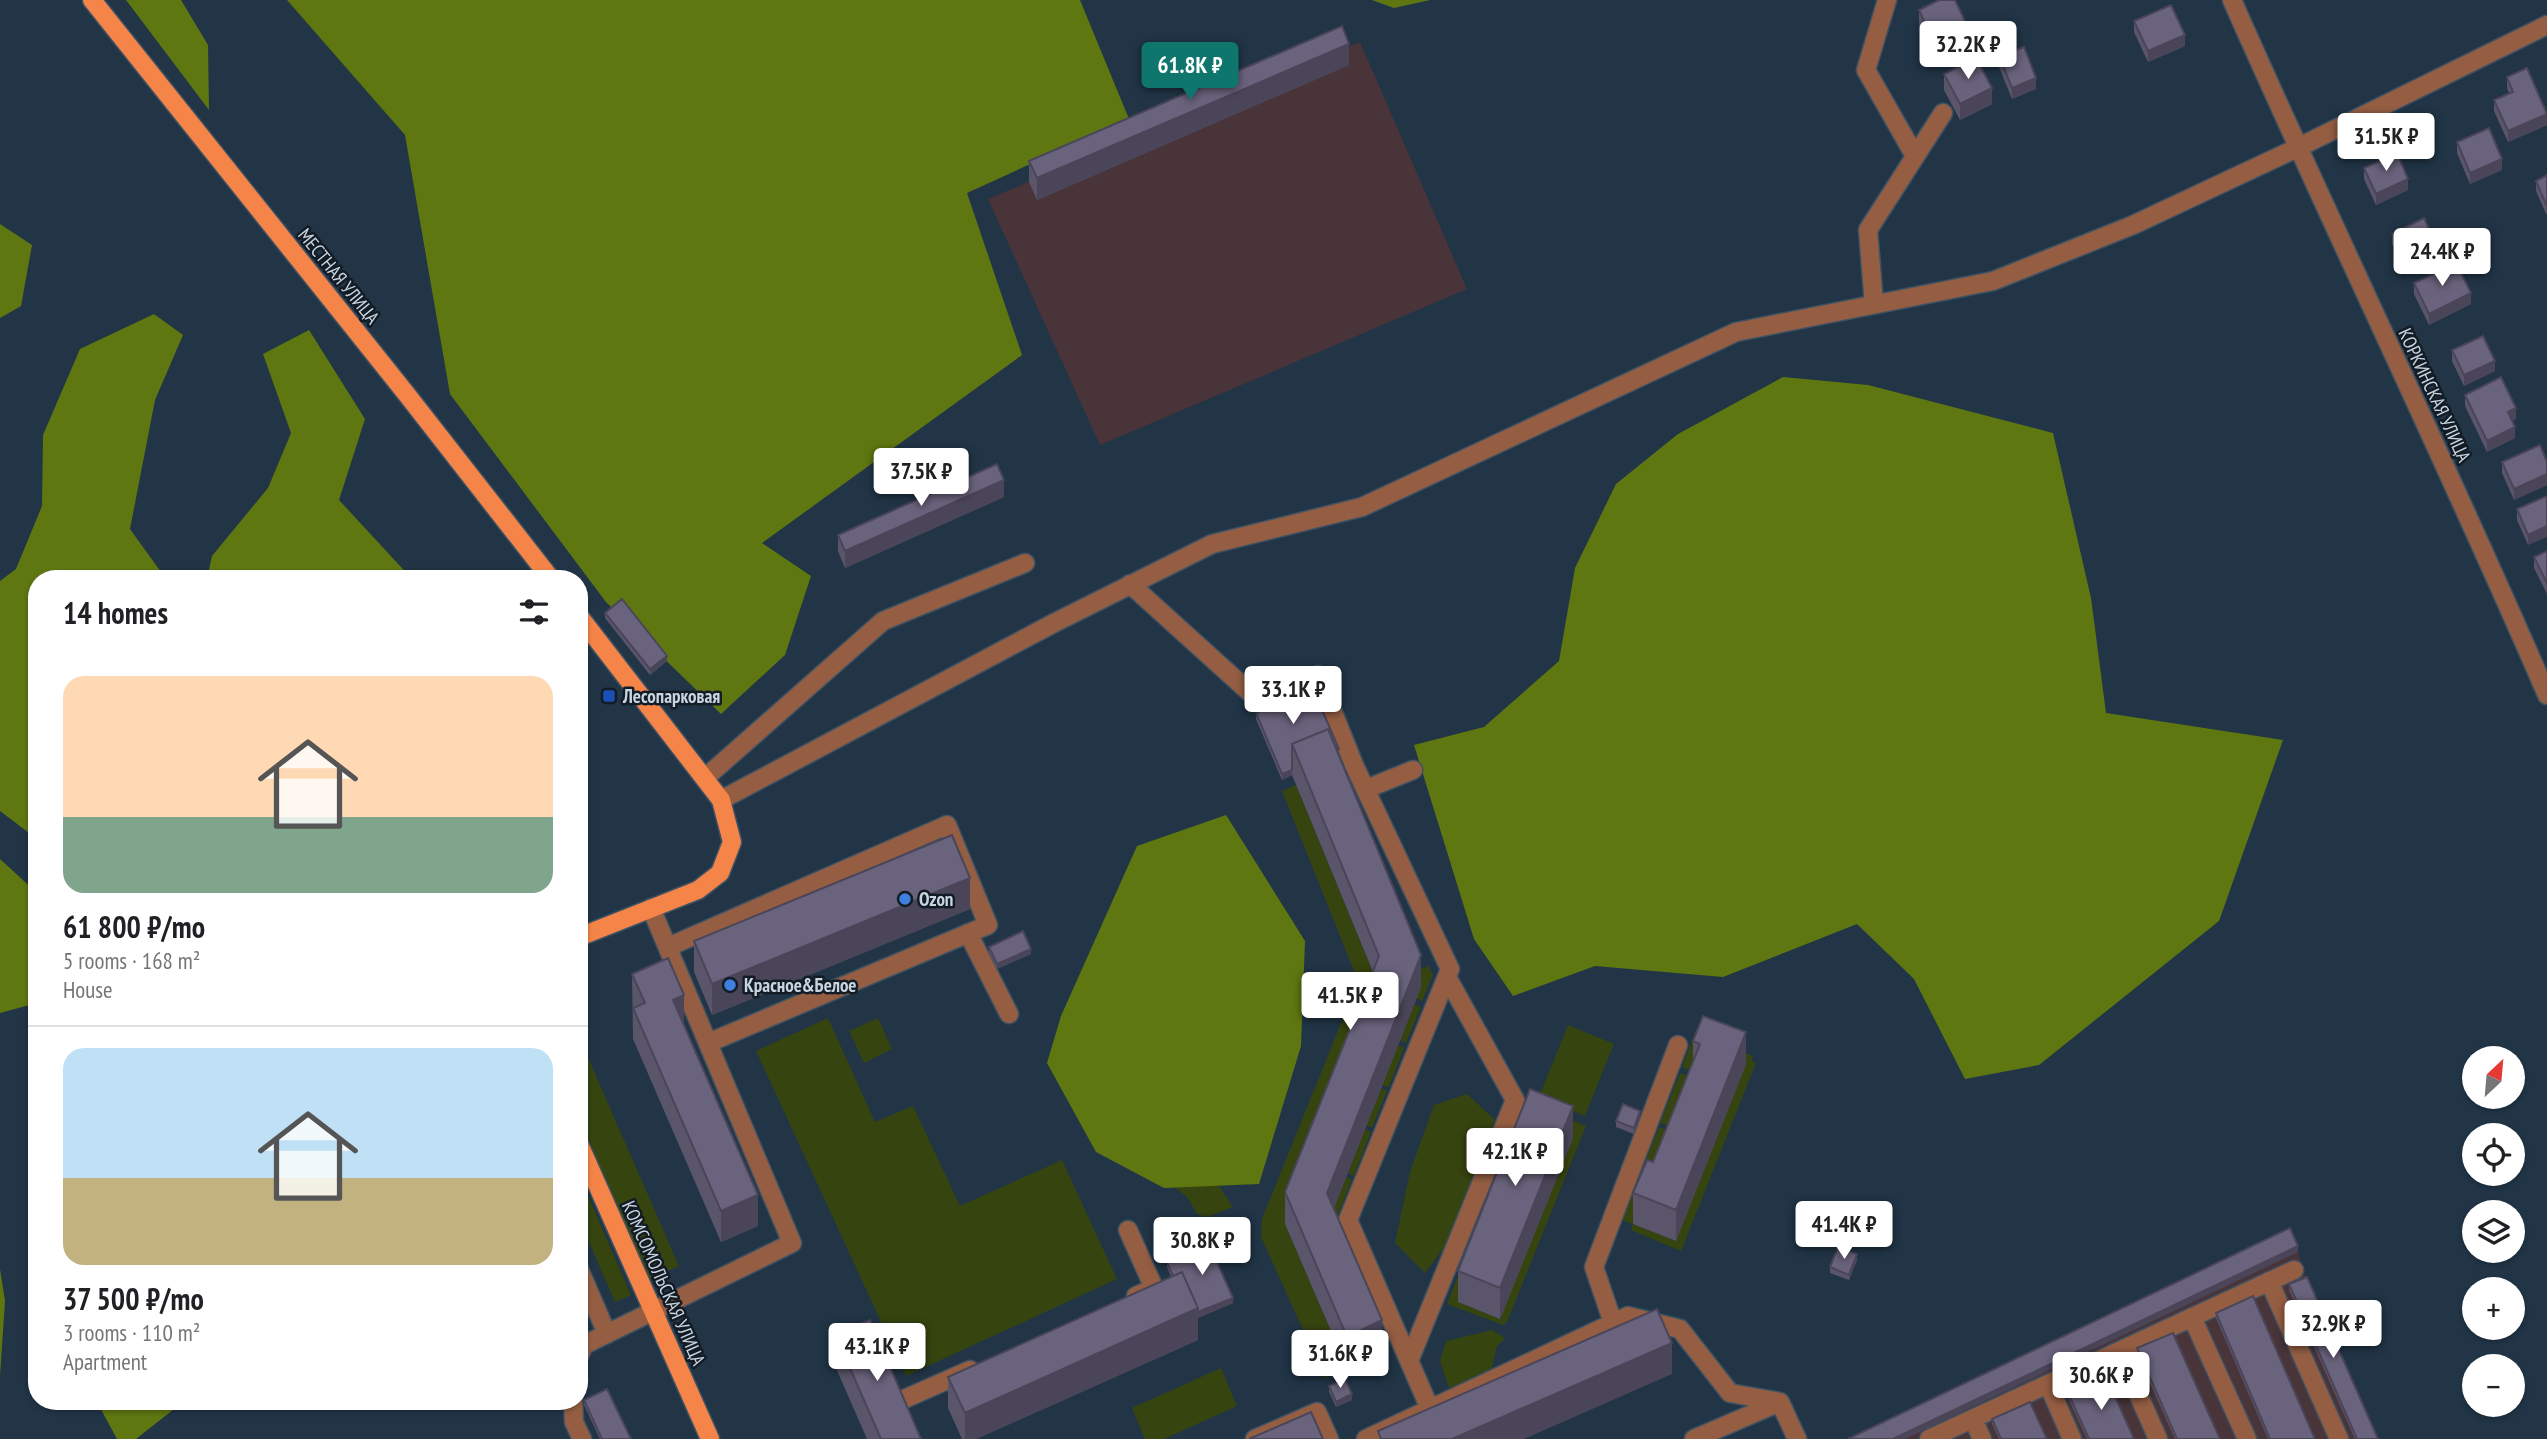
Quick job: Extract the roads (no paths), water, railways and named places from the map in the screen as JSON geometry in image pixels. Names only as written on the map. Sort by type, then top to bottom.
[{"type":"main road","name":"МЕСТНАЯ УЛИЦА","points":[[92,0],[544,570]]},
{"type":"main road","points":[[588,628],[721,800],[732,842],[720,873],[698,890],[588,933]]},
{"type":"main road","name":"КОМСОМОЛЬСКАЯ УЛИЦА","points":[[588,1164],[709,1439]]},
{"type":"street","points":[[1887,0],[1866,70],[1915,156]]},
{"type":"street","name":"КОРКИНСКАЯ УЛИЦА","points":[[2232,0],[2297,148],[2482,544],[2547,695]]},
{"type":"street","points":[[721,800],[1130,584],[1212,544],[1363,508],[1736,332],[1993,281],[2133,225],[2546,26]]},
{"type":"street","points":[[1874,304],[1868,230],[1942,113]]},
{"type":"street","points":[[705,778],[883,621],[1025,563]]},
{"type":"street","points":[[1130,584],[1256,698],[1318,675],[1366,789],[1450,969],[1348,1220],[1430,1409]]},
{"type":"street","points":[[1366,789],[1413,770]]},
{"type":"street","points":[[668,947],[947,825],[988,925],[708,1043]]},
{"type":"street","points":[[588,1343],[792,1243],[651,908]]},
{"type":"street","points":[[968,933],[1009,1014]]},
{"type":"street","points":[[1409,1361],[1515,1100],[1447,977]]},
{"type":"street","points":[[1613,1323],[1594,1267],[1678,1045]]},
{"type":"street","points":[[1116,1305],[1154,1288],[1128,1230]]},
{"type":"street","points":[[1929,1439],[2294,1270]]},
{"type":"street","points":[[2269,1281],[2339,1439]]},
{"type":"street","points":[[588,1290],[607,1334]]},
{"type":"street","points":[[1366,1439],[1628,1316],[1680,1329],[1730,1393],[1780,1402]]},
{"type":"street","points":[[2192,1317],[2247,1439]]},
{"type":"street","points":[[2119,1351],[2158,1439]]},
{"type":"street","points":[[911,1419],[900,1394],[990,1361]]},
{"type":"street","points":[[2048,1384],[2072,1439]]},
{"type":"street","points":[[1694,1439],[1732,1431],[1780,1402]]},
{"type":"street","points":[[1780,1402],[1797,1439]]},
{"type":"street","points":[[574,1410],[575,1422],[582,1439]]},
{"type":"street","points":[[1255,1439],[1317,1412],[1329,1439]]},
{"type":"street","points":[[1973,1419],[1982,1439]]},
{"type":"place","name":"Лесопарковая","points":[[609,696]]},
{"type":"place","name":"Ozon","points":[[905,899]]},
{"type":"place","name":"Красное&Белое","points":[[730,985]]}]
